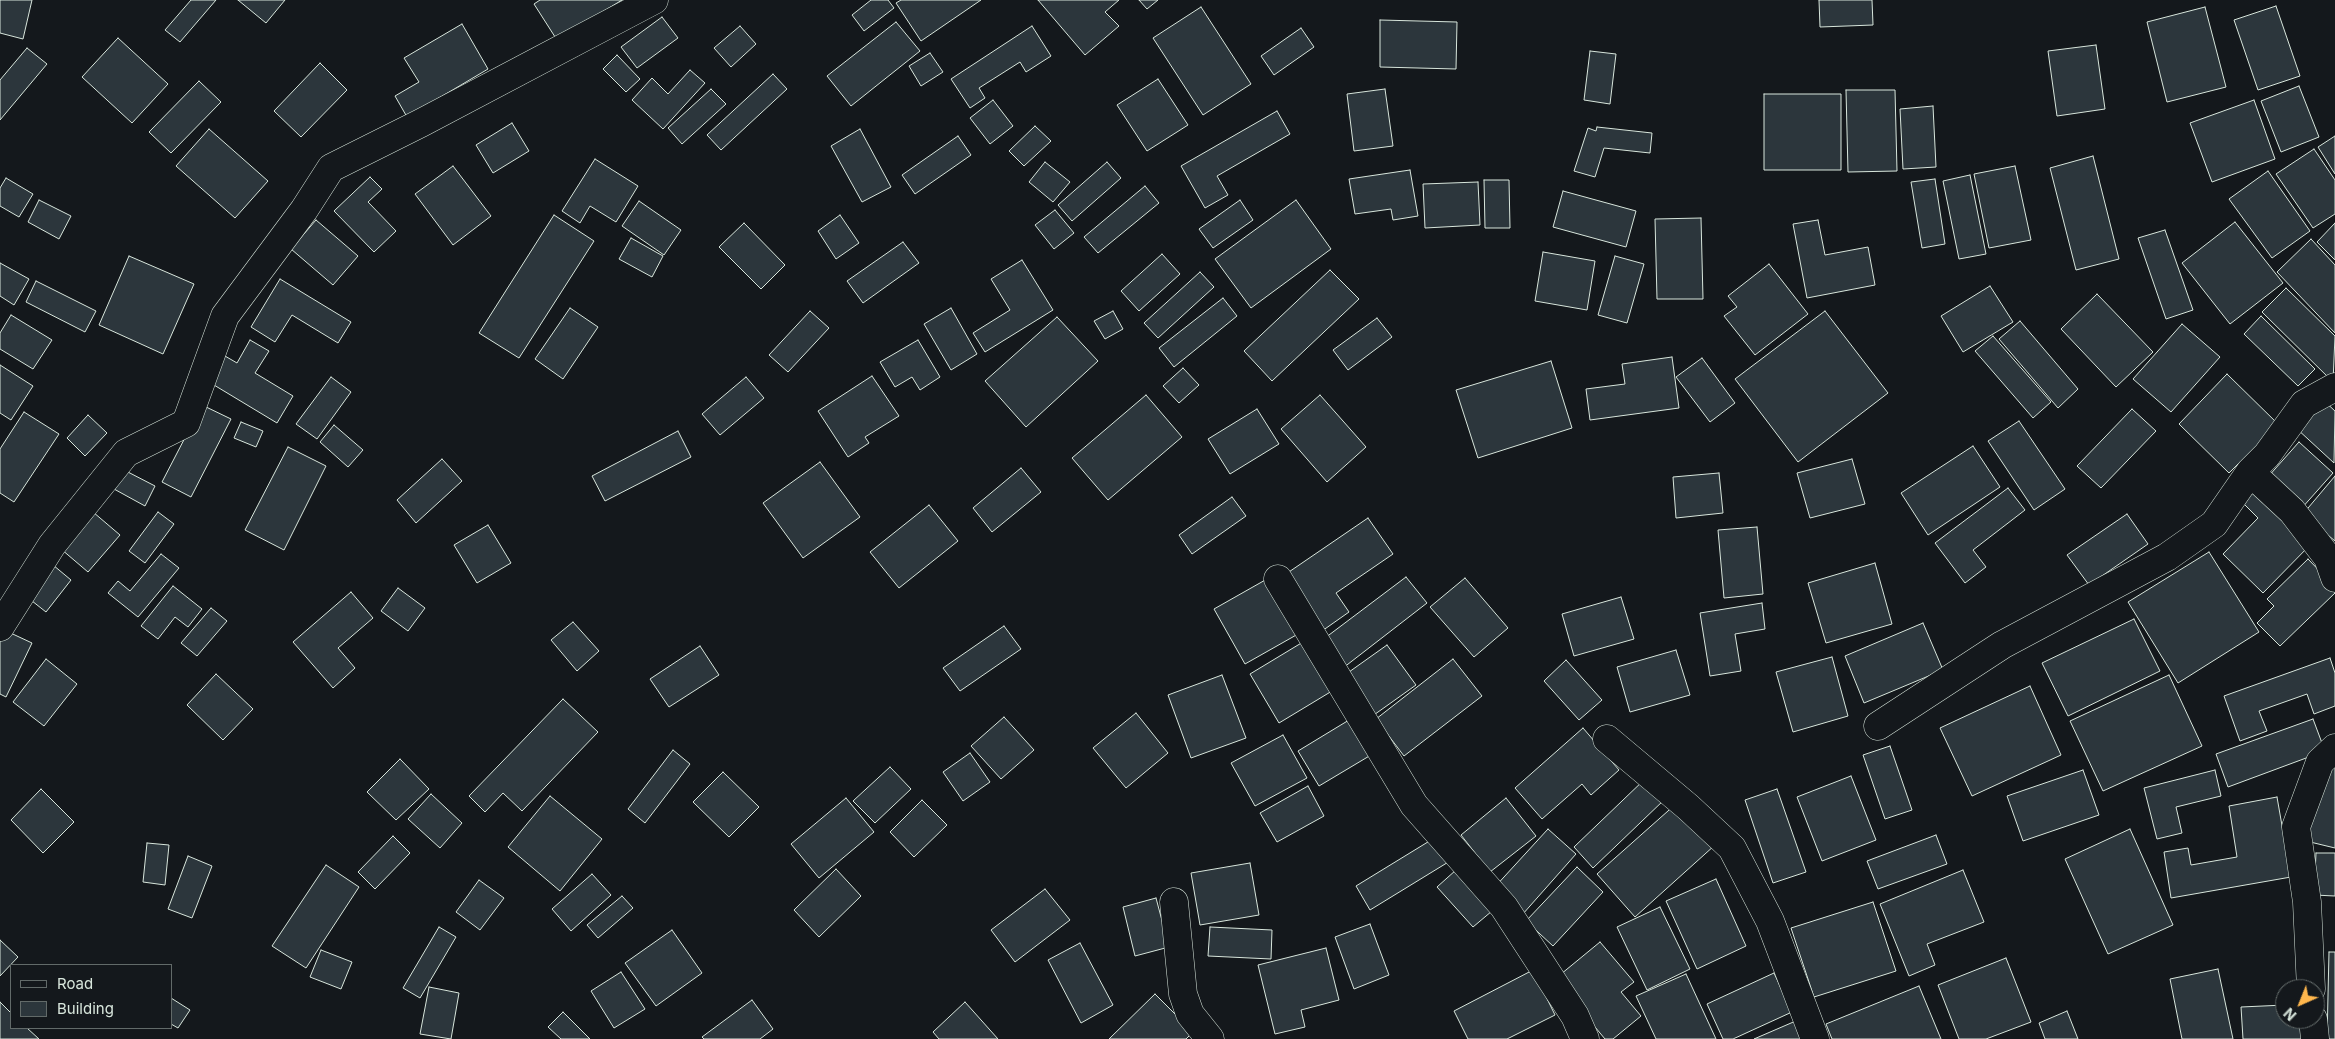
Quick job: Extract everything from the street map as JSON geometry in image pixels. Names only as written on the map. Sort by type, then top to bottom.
[{"type":"street","points":[[0,627],[52,545],[126,454],[186,423],[225,316],[304,210],[331,168],[421,123],[654,0]]},
{"type":"street","points":[[1878,726],[2002,645],[2167,557],[2214,524],[2250,472],[2268,455],[2304,404],[2335,386]]},
{"type":"street","points":[[2250,472],[2292,511],[2328,558],[2335,578]]},
{"type":"street","points":[[1278,579],[1414,805],[1504,907],[1575,1016],[1584,1039]]},
{"type":"street","points":[[1607,739],[1688,806],[1732,848],[1770,921],[1815,1039]]},
{"type":"street","points":[[2311,979],[2307,902],[2296,827],[2320,762],[2335,748]]},
{"type":"street","points":[[1174,902],[1182,994],[1190,1014],[1210,1039]]},
{"type":"building","points":[[0,0],[32,0],[23,39],[0,33]]},
{"type":"building","points":[[191,0],[216,0],[180,42],[165,30]]},
{"type":"building","points":[[238,0],[285,0],[266,23]]},
{"type":"building","points":[[540,0],[622,0],[557,40],[534,4]]},
{"type":"building","points":[[871,0],[888,0],[894,8],[864,31],[852,15]]},
{"type":"building","points":[[901,0],[981,0],[921,41],[896,3]]},
{"type":"building","points":[[1038,0],[1119,0],[1105,12],[1119,26],[1085,55]]},
{"type":"building","points":[[1139,0],[1158,0],[1147,9]]},
{"type":"building","points":[[1819,0],[1872,0],[1873,25],[1820,27]]},
{"type":"building","points":[[2276,6],[2300,76],[2258,90],[2234,20]]},
{"type":"building","points":[[1201,7],[1251,84],[1203,115],[1153,38]]},
{"type":"building","points":[[2205,7],[2226,87],[2167,102],[2147,22]]},
{"type":"building","points":[[662,17],[678,38],[637,68],[621,47]]},
{"type":"building","points":[[1380,20],[1457,22],[1456,69],[1380,67]]},
{"type":"building","points":[[896,22],[920,51],[851,106],[827,76]]},
{"type":"building","points":[[462,24],[488,69],[407,117],[395,96],[419,82],[404,58]]},
{"type":"building","points":[[740,26],[756,44],[731,67],[714,48]]},
{"type":"building","points":[[1032,26],[1051,56],[1026,72],[1020,62],[979,88],[985,98],[970,108],[951,79]]},
{"type":"building","points":[[1301,28],[1314,47],[1274,75],[1261,56]]},
{"type":"building","points":[[118,38],[168,84],[132,123],[82,77]]},
{"type":"building","points":[[2096,45],[2105,109],[2057,116],[2048,51]]},
{"type":"building","points":[[27,48],[47,64],[0,120],[0,80]]},
{"type":"building","points":[[1590,51],[1616,54],[1610,104],[1584,100]]},
{"type":"building","points":[[930,53],[943,72],[921,86],[909,66]]},
{"type":"building","points":[[617,55],[640,79],[626,92],[603,69]]},
{"type":"building","points":[[320,63],[347,90],[301,137],[274,111]]},
{"type":"building","points":[[690,70],[705,83],[663,129],[632,100],[652,78],[668,94]]},
{"type":"building","points":[[773,74],[787,89],[721,150],[707,135]]},
{"type":"building","points":[[1158,79],[1188,125],[1147,151],[1117,105]]},
{"type":"building","points":[[199,81],[221,102],[171,153],[149,132]]},
{"type":"building","points":[[2299,86],[2319,137],[2281,152],[2261,101]]},
{"type":"building","points":[[711,89],[726,104],[682,144],[668,128]]},
{"type":"building","points":[[1385,89],[1393,146],[1354,151],[1347,94]]},
{"type":"building","points":[[1846,90],[1895,90],[1897,171],[1848,172]]},
{"type":"building","points":[[1764,94],[1841,94],[1841,170],[1764,170]]},
{"type":"building","points":[[993,100],[1013,126],[990,144],[970,118]]},
{"type":"building","points":[[2254,100],[2275,159],[2212,182],[2190,123]]},
{"type":"building","points":[[1933,106],[1936,167],[1903,169],[1900,109]]},
{"type":"building","points":[[1277,111],[1290,134],[1217,176],[1228,195],[1205,208],[1181,166]]},
{"type":"building","points":[[512,123],[529,151],[493,173],[476,145]]},
{"type":"building","points":[[1035,126],[1051,141],[1024,166],[1009,151]]},
{"type":"building","points":[[1597,127],[1652,133],[1650,153],[1604,148],[1595,177],[1574,171],[1588,128],[1596,131]]},
{"type":"building","points":[[209,129],[268,181],[235,218],[176,166]]},
{"type":"building","points":[[860,129],[891,187],[862,202],[831,146]]},
{"type":"building","points":[[958,136],[971,155],[915,194],[902,175]]},
{"type":"building","points":[[2335,136],[2335,174],[2318,147]]},
{"type":"building","points":[[2314,149],[2335,180],[2335,214],[2313,228],[2276,174]]},
{"type":"building","points":[[2093,156],[2119,259],[2076,270],[2050,168]]},
{"type":"building","points":[[595,159],[638,186],[616,222],[590,206],[580,223],[562,211]]},
{"type":"building","points":[[1045,162],[1070,182],[1053,202],[1029,182]]},
{"type":"building","points":[[1107,162],[1121,178],[1072,221],[1058,205]]},
{"type":"building","points":[[453,166],[491,216],[453,245],[415,194]]},
{"type":"building","points":[[2015,166],[2031,240],[1989,248],[1974,174]]},
{"type":"building","points":[[1410,170],[1418,216],[1393,220],[1391,209],[1355,214],[1349,179]]},
{"type":"building","points":[[2268,171],[2310,231],[2272,258],[2229,199]]},
{"type":"building","points":[[1970,175],[1986,254],[1959,259],[1943,181]]},
{"type":"building","points":[[370,177],[382,189],[368,202],[396,231],[374,252],[334,211]]},
{"type":"building","points":[[6,178],[33,194],[19,217],[0,206],[0,188]]},
{"type":"building","points":[[1935,179],[1945,244],[1922,248],[1911,182]]},
{"type":"building","points":[[1484,180],[1509,180],[1510,228],[1485,228]]},
{"type":"building","points":[[1478,182],[1480,225],[1425,228],[1423,184]]},
{"type":"building","points":[[1145,186],[1159,203],[1098,253],[1084,237]]},
{"type":"building","points":[[1563,191],[1636,211],[1626,247],[1553,227]]},
{"type":"building","points":[[39,200],[71,216],[59,239],[28,222]]},
{"type":"building","points":[[1240,200],[1253,220],[1213,248],[1199,229]]},
{"type":"building","points":[[1296,200],[1331,249],[1251,308],[1215,259]]},
{"type":"building","points":[[639,201],[681,230],[664,255],[622,226]]},
{"type":"building","points":[[1055,210],[1074,233],[1054,249],[1035,225]]},
{"type":"building","points":[[554,215],[594,241],[519,358],[479,333]]},
{"type":"building","points":[[840,215],[859,243],[836,259],[818,231]]},
{"type":"building","points":[[1701,218],[1703,299],[1657,299],[1655,219]]},
{"type":"building","points":[[316,220],[358,256],[333,285],[291,249]]},
{"type":"building","points":[[1818,220],[1825,255],[1868,247],[1875,285],[1807,298],[1793,224]]},
{"type":"building","points":[[2235,222],[2283,283],[2230,324],[2182,263]]},
{"type":"building","points":[[744,223],[785,265],[761,289],[719,247]]},
{"type":"building","points":[[2335,223],[2335,260],[2317,242]]},
{"type":"building","points":[[2165,230],[2193,310],[2166,319],[2138,238]]},
{"type":"building","points":[[631,238],[663,256],[652,277],[619,259]]},
{"type":"building","points":[[2311,239],[2335,265],[2335,333],[2277,272]]},
{"type":"building","points":[[903,242],[919,263],[863,303],[847,281]]},
{"type":"building","points":[[1543,252],[1595,261],[1587,310],[1535,301]]},
{"type":"building","points":[[1162,254],[1180,274],[1139,311],[1121,291]]},
{"type":"building","points":[[129,256],[194,284],[163,354],[99,325]]},
{"type":"building","points":[[1615,256],[1644,264],[1627,323],[1598,315]]},
{"type":"building","points":[[1022,260],[1053,310],[985,352],[973,333],[1010,310],[991,279]]},
{"type":"building","points":[[0,263],[29,279],[14,305],[0,296]]},
{"type":"building","points":[[1769,264],[1808,314],[1755,355],[1724,316],[1737,307],[1728,296]]},
{"type":"building","points":[[1330,270],[1359,299],[1272,381],[1244,351]]},
{"type":"building","points":[[1200,272],[1214,287],[1158,338],[1144,323]]},
{"type":"building","points":[[280,279],[351,322],[338,343],[292,315],[275,342],[251,327]]},
{"type":"building","points":[[36,281],[96,311],[85,332],[26,302]]},
{"type":"building","points":[[1990,286],[2013,322],[1963,352],[1941,316]]},
{"type":"building","points":[[2286,288],[2335,336],[2333,382],[2262,312]]},
{"type":"building","points":[[2097,294],[2153,352],[2116,387],[2061,329]]},
{"type":"building","points":[[1223,298],[1237,316],[1174,367],[1159,348]]},
{"type":"building","points":[[570,308],[598,327],[563,379],[535,359]]},
{"type":"building","points":[[951,308],[977,354],[951,370],[924,324]]},
{"type":"building","points":[[810,311],[829,328],[788,372],[769,355]]},
{"type":"building","points":[[1113,311],[1123,329],[1105,339],[1094,321]]},
{"type":"building","points":[[1825,311],[1888,393],[1798,462],[1735,379]]},
{"type":"building","points":[[11,315],[52,340],[33,369],[0,349],[0,333]]},
{"type":"building","points":[[2261,316],[2315,369],[2298,386],[2244,334]]},
{"type":"building","points":[[1057,317],[1098,361],[1026,427],[985,381]]},
{"type":"building","points":[[1377,318],[1392,337],[1348,370],[1333,350]]},
{"type":"building","points":[[2020,321],[2078,389],[2058,408],[1999,339]]},
{"type":"building","points":[[2182,324],[2220,357],[2171,412],[2133,379]]},
{"type":"building","points":[[1993,336],[2051,402],[2033,418],[1975,351]]},
{"type":"building","points":[[250,340],[269,351],[255,373],[293,396],[277,423],[209,382],[225,356],[237,363]]},
{"type":"building","points":[[918,340],[940,377],[920,390],[912,377],[895,387],[880,362]]},
{"type":"building","points":[[1672,357],[1679,408],[1590,420],[1586,389],[1625,384],[1622,364]]},
{"type":"building","points":[[1702,358],[1735,403],[1710,422],[1676,377]]},
{"type":"building","points":[[1551,361],[1572,428],[1478,458],[1456,390]]},
{"type":"building","points":[[0,365],[33,386],[11,420],[0,413]]},
{"type":"building","points":[[1183,368],[1199,385],[1179,403],[1163,386]]},
{"type":"building","points":[[2227,374],[2278,424],[2229,473],[2179,424]]},
{"type":"building","points":[[872,376],[899,416],[865,437],[869,443],[848,457],[818,411]]},
{"type":"building","points":[[331,377],[351,392],[317,439],[296,424]]},
{"type":"building","points":[[746,377],[764,398],[720,435],[702,414]]},
{"type":"building","points":[[1146,395],[1182,437],[1108,500],[1072,458]]},
{"type":"building","points":[[1320,395],[1366,447],[1327,482],[1281,429]]},
{"type":"building","points":[[2322,399],[2335,411],[2334,463],[2296,428]]},
{"type":"building","points":[[202,405],[231,419],[191,497],[162,482]]},
{"type":"building","points":[[1257,409],[1279,444],[1230,474],[1208,439]]},
{"type":"building","points":[[2132,409],[2156,431],[2101,488],[2077,466]]},
{"type":"building","points":[[24,412],[59,434],[14,502],[0,493],[0,449]]},
{"type":"building","points":[[88,415],[107,433],[85,456],[67,438]]},
{"type":"building","points":[[2019,421],[2065,489],[2034,510],[1988,441]]},
{"type":"building","points":[[241,422],[263,431],[256,447],[234,438]]},
{"type":"building","points":[[334,425],[363,450],[348,467],[320,442]]},
{"type":"building","points":[[678,431],[691,457],[605,501],[592,476]]},
{"type":"building","points":[[2299,442],[2333,473],[2301,509],[2267,478]]},
{"type":"building","points":[[1973,446],[2000,487],[1928,535],[1901,493]]},
{"type":"building","points":[[288,447],[326,466],[284,550],[245,530]]},
{"type":"building","points":[[442,459],[462,481],[416,523],[397,500]]},
{"type":"building","points":[[1852,459],[1865,504],[1810,518],[1797,473]]},
{"type":"building","points":[[820,462],[860,517],[803,558],[763,503]]},
{"type":"building","points":[[1021,468],[1041,492],[992,532],[973,508]]},
{"type":"building","points":[[124,470],[155,486],[145,506],[114,489]]},
{"type":"building","points":[[1719,473],[1723,513],[1676,518],[1673,477]]},
{"type":"building","points":[[2335,476],[2335,541],[2303,514]]},
{"type":"building","points":[[2008,488],[2025,510],[1973,550],[1986,567],[1965,583],[1935,543]]},
{"type":"building","points":[[2257,489],[2312,543],[2263,593],[2223,554],[2258,518],[2243,503]]},
{"type":"building","points":[[1232,497],[1246,516],[1192,554],[1179,535]]},
{"type":"building","points":[[929,505],[958,541],[899,588],[870,552]]},
{"type":"building","points":[[93,512],[120,535],[88,572],[61,549]]},
{"type":"building","points":[[158,512],[174,524],[145,563],[129,551]]},
{"type":"building","points":[[2127,514],[2148,544],[2089,585],[2067,555]]},
{"type":"building","points":[[1368,518],[1393,554],[1336,593],[1349,612],[1322,631],[1283,576]]},
{"type":"building","points":[[488,525],[511,563],[477,583],[454,545]]},
{"type":"building","points":[[1757,527],[1763,594],[1724,598],[1718,530]]},
{"type":"building","points":[[2209,552],[2259,632],[2178,683],[2128,602]]},
{"type":"building","points":[[161,554],[179,568],[138,617],[108,593],[118,581],[130,591]]},
{"type":"building","points":[[2308,559],[2335,587],[2335,593],[2280,646],[2257,623],[2274,606],[2267,599]]},
{"type":"building","points":[[1875,563],[1892,624],[1826,643],[1808,583]]},
{"type":"building","points":[[53,565],[71,580],[46,612],[27,597]]},
{"type":"building","points":[[1406,577],[1427,603],[1343,668],[1321,641]]},
{"type":"building","points":[[1465,578],[1508,628],[1474,657],[1430,607]]},
{"type":"building","points":[[1267,579],[1298,634],[1245,664],[1214,609]]},
{"type":"building","points":[[173,586],[202,609],[188,627],[175,617],[158,639],[141,626]]},
{"type":"building","points":[[398,588],[425,608],[408,631],[381,611]]},
{"type":"building","points":[[351,592],[373,618],[338,648],[355,668],[333,688],[293,642]]},
{"type":"building","points":[[1621,597],[1634,639],[1574,656],[1562,614]]},
{"type":"building","points":[[1762,603],[1765,629],[1735,634],[1741,671],[1710,676],[1700,613]]},
{"type":"building","points":[[211,608],[227,621],[197,656],[181,643]]},
{"type":"building","points":[[2134,619],[2160,671],[2068,716],[2042,663]]},
{"type":"building","points":[[573,622],[599,651],[577,671],[551,640]]},
{"type":"building","points":[[1923,623],[1943,670],[1864,703],[1845,656]]},
{"type":"building","points":[[1004,626],[1021,649],[960,691],[943,668]]},
{"type":"building","points":[[2,629],[32,643],[6,697],[0,694],[0,633]]},
{"type":"building","points":[[1303,642],[1332,691],[1279,723],[1250,674]]},
{"type":"building","points":[[1387,645],[1416,685],[1371,717],[1342,677]]},
{"type":"building","points":[[700,646],[719,675],[669,707],[650,679]]},
{"type":"building","points":[[1676,650],[1690,695],[1630,712],[1617,667]]},
{"type":"building","points":[[1832,657],[1848,716],[1793,732],[1776,672]]},
{"type":"building","points":[[2330,658],[2335,673],[2335,706],[2314,714],[2307,694],[2259,711],[2267,731],[2240,741],[2224,696]]},
{"type":"building","points":[[46,659],[77,684],[44,726],[13,702]]},
{"type":"building","points":[[1453,659],[1482,696],[1404,756],[1376,719]]},
{"type":"building","points":[[1566,660],[1602,700],[1579,720],[1544,681]]},
{"type":"building","points":[[216,674],[253,709],[223,740],[187,705]]},
{"type":"building","points":[[1222,675],[1246,738],[1191,758],[1168,695]]},
{"type":"building","points":[[2169,675],[2202,746],[2103,791],[2070,721]]},
{"type":"building","points":[[2030,686],[2061,755],[1972,796],[1940,728]]},
{"type":"building","points":[[563,699],[598,732],[522,811],[503,793],[485,812],[469,796]]},
{"type":"building","points":[[1136,713],[1168,753],[1126,788],[1093,748]]},
{"type":"building","points":[[1004,717],[1034,750],[1001,779],[971,746]]},
{"type":"building","points":[[1354,717],[1376,752],[1319,786],[1298,751]]},
{"type":"building","points":[[2313,719],[2325,751],[2228,787],[2216,754]]},
{"type":"building","points":[[1583,728],[1619,770],[1591,795],[1582,784],[1542,819],[1515,788]]},
{"type":"building","points":[[1283,735],[1307,778],[1255,806],[1231,763]]},
{"type":"building","points":[[1890,746],[1912,810],[1885,819],[1863,755]]},
{"type":"building","points":[[673,750],[690,764],[645,823],[628,809]]},
{"type":"building","points":[[970,753],[990,782],[963,801],[943,772]]},
{"type":"building","points":[[400,759],[429,789],[396,820],[367,792]]},
{"type":"building","points":[[2326,764],[2335,766],[2335,848],[2306,841]]},
{"type":"building","points":[[890,767],[911,789],[875,823],[853,801]]},
{"type":"building","points":[[2083,770],[2099,815],[2023,841],[2007,796]]},
{"type":"building","points":[[2215,770],[2221,796],[2176,807],[2182,833],[2157,839],[2144,788]]},
{"type":"building","points":[[723,772],[759,807],[729,837],[693,802]]},
{"type":"building","points":[[1851,776],[1876,840],[1822,861],[1797,797]]},
{"type":"building","points":[[1646,778],[1665,799],[1593,868],[1574,847]]},
{"type":"building","points":[[1308,786],[1324,816],[1277,842],[1260,813]]},
{"type":"building","points":[[41,789],[74,822],[43,853],[11,820]]},
{"type":"building","points":[[1777,789],[1806,872],[1773,883],[1745,800]]},
{"type":"building","points":[[431,794],[462,823],[440,848],[408,819]]},
{"type":"building","points":[[550,796],[602,839],[560,891],[508,847]]},
{"type":"building","points":[[2277,797],[2291,877],[2171,898],[2164,852],[2188,848],[2191,865],[2237,857],[2229,806]]},
{"type":"building","points":[[846,798],[874,832],[819,878],[791,844]]},
{"type":"building","points":[[1506,798],[1536,836],[1490,872],[1461,835]]},
{"type":"building","points":[[922,800],[947,825],[914,857],[890,832]]},
{"type":"building","points":[[1677,803],[1715,845],[1635,917],[1597,874]]},
{"type":"building","points":[[1548,829],[1576,854],[1522,915],[1493,889]]},
{"type":"building","points":[[2130,829],[2173,925],[2108,954],[2065,859]]},
{"type":"building","points":[[1936,835],[1947,864],[1878,889],[1867,861]]},
{"type":"building","points":[[393,836],[410,853],[375,889],[358,872]]},
{"type":"building","points":[[1436,837],[1450,861],[1370,910],[1356,886]]},
{"type":"building","points":[[147,843],[169,845],[165,885],[143,882]]},
{"type":"building","points":[[2316,853],[2335,853],[2335,896],[2314,895]]},
{"type":"building","points":[[188,856],[212,866],[192,918],[168,909]]},
{"type":"building","points":[[1250,863],[1259,915],[1200,925],[1191,873]]},
{"type":"building","points":[[326,865],[359,887],[306,968],[272,946]]},
{"type":"building","points":[[1577,867],[1603,892],[1553,946],[1526,921]]},
{"type":"building","points":[[836,869],[861,896],[819,937],[794,910]]},
{"type":"building","points":[[1456,870],[1492,911],[1473,927],[1437,887]]},
{"type":"building","points":[[1963,870],[1984,922],[1927,944],[1935,965],[1909,976],[1880,904]]},
{"type":"building","points":[[592,874],[611,895],[571,931],[552,909]]},
{"type":"building","points":[[1716,879],[1746,946],[1697,969],[1666,901]]},
{"type":"building","points":[[479,880],[504,898],[480,930],[456,912]]},
{"type":"building","points":[[1045,889],[1070,920],[1015,962],[991,930]]},
{"type":"building","points":[[622,896],[633,908],[598,938],[587,925]]},
{"type":"building","points":[[1156,898],[1169,947],[1135,956],[1123,907]]},
{"type":"building","points":[[1873,902],[1896,971],[1814,997],[1791,928]]},
{"type":"building","points":[[1660,907],[1690,969],[1647,990],[1617,927]]},
{"type":"building","points":[[1370,924],[1389,975],[1354,989],[1335,937]]},
{"type":"building","points":[[439,927],[456,937],[420,998],[403,988]]},
{"type":"building","points":[[1210,927],[1272,930],[1271,959],[1208,956]]},
{"type":"building","points":[[672,930],[702,973],[656,1006],[625,963]]},
{"type":"building","points":[[0,940],[18,957],[0,976]]},
{"type":"building","points":[[1600,942],[1634,982],[1621,992],[1641,1016],[1613,1039],[1605,1039],[1555,979]]},
{"type":"building","points":[[1080,943],[1113,1005],[1081,1023],[1048,960]]},
{"type":"building","points":[[1326,948],[1339,1000],[1301,1010],[1305,1027],[1275,1034],[1258,965]]},
{"type":"building","points":[[321,950],[352,962],[341,989],[310,977]]},
{"type":"building","points":[[2329,952],[2335,952],[2335,1039],[2327,1039]]},
{"type":"building","points":[[2006,958],[2031,1022],[1986,1039],[1959,1039],[1938,985]]},
{"type":"building","points":[[2218,969],[2233,1039],[2182,1039],[2170,979]]},
{"type":"building","points":[[1533,970],[1555,1015],[1507,1039],[1468,1039],[1454,1011]]},
{"type":"building","points":[[621,972],[645,1009],[614,1028],[591,991]]},
{"type":"building","points":[[1774,973],[1792,1012],[1733,1039],[1723,1039],[1707,1004]]},
{"type":"building","points":[[1686,974],[1716,1039],[1656,1039],[1636,996]]},
{"type":"building","points":[[1919,986],[1941,1039],[1832,1039],[1826,1024]]},
{"type":"building","points":[[429,987],[459,993],[451,1039],[420,1034]]},
{"type":"building","points":[[1155,994],[1193,1032],[1186,1039],[1109,1039]]},
{"type":"building","points":[[172,999],[190,1010],[178,1028],[172,1025]]},
{"type":"building","points":[[752,1000],[773,1029],[760,1039],[704,1039],[702,1037]]},
{"type":"building","points":[[0,1002],[10,1012],[10,1029],[28,1029],[39,1039],[0,1039]]},
{"type":"building","points":[[965,1002],[998,1039],[939,1039],[933,1032]]},
{"type":"building","points":[[2275,1005],[2275,1029],[2304,1029],[2305,1039],[2243,1039],[2241,1007]]},
{"type":"building","points":[[2067,1011],[2078,1039],[2045,1039],[2039,1023]]},
{"type":"building","points":[[563,1012],[590,1039],[561,1039],[548,1027]]},
{"type":"building","points":[[1798,1020],[1806,1039],[1754,1039]]}]
